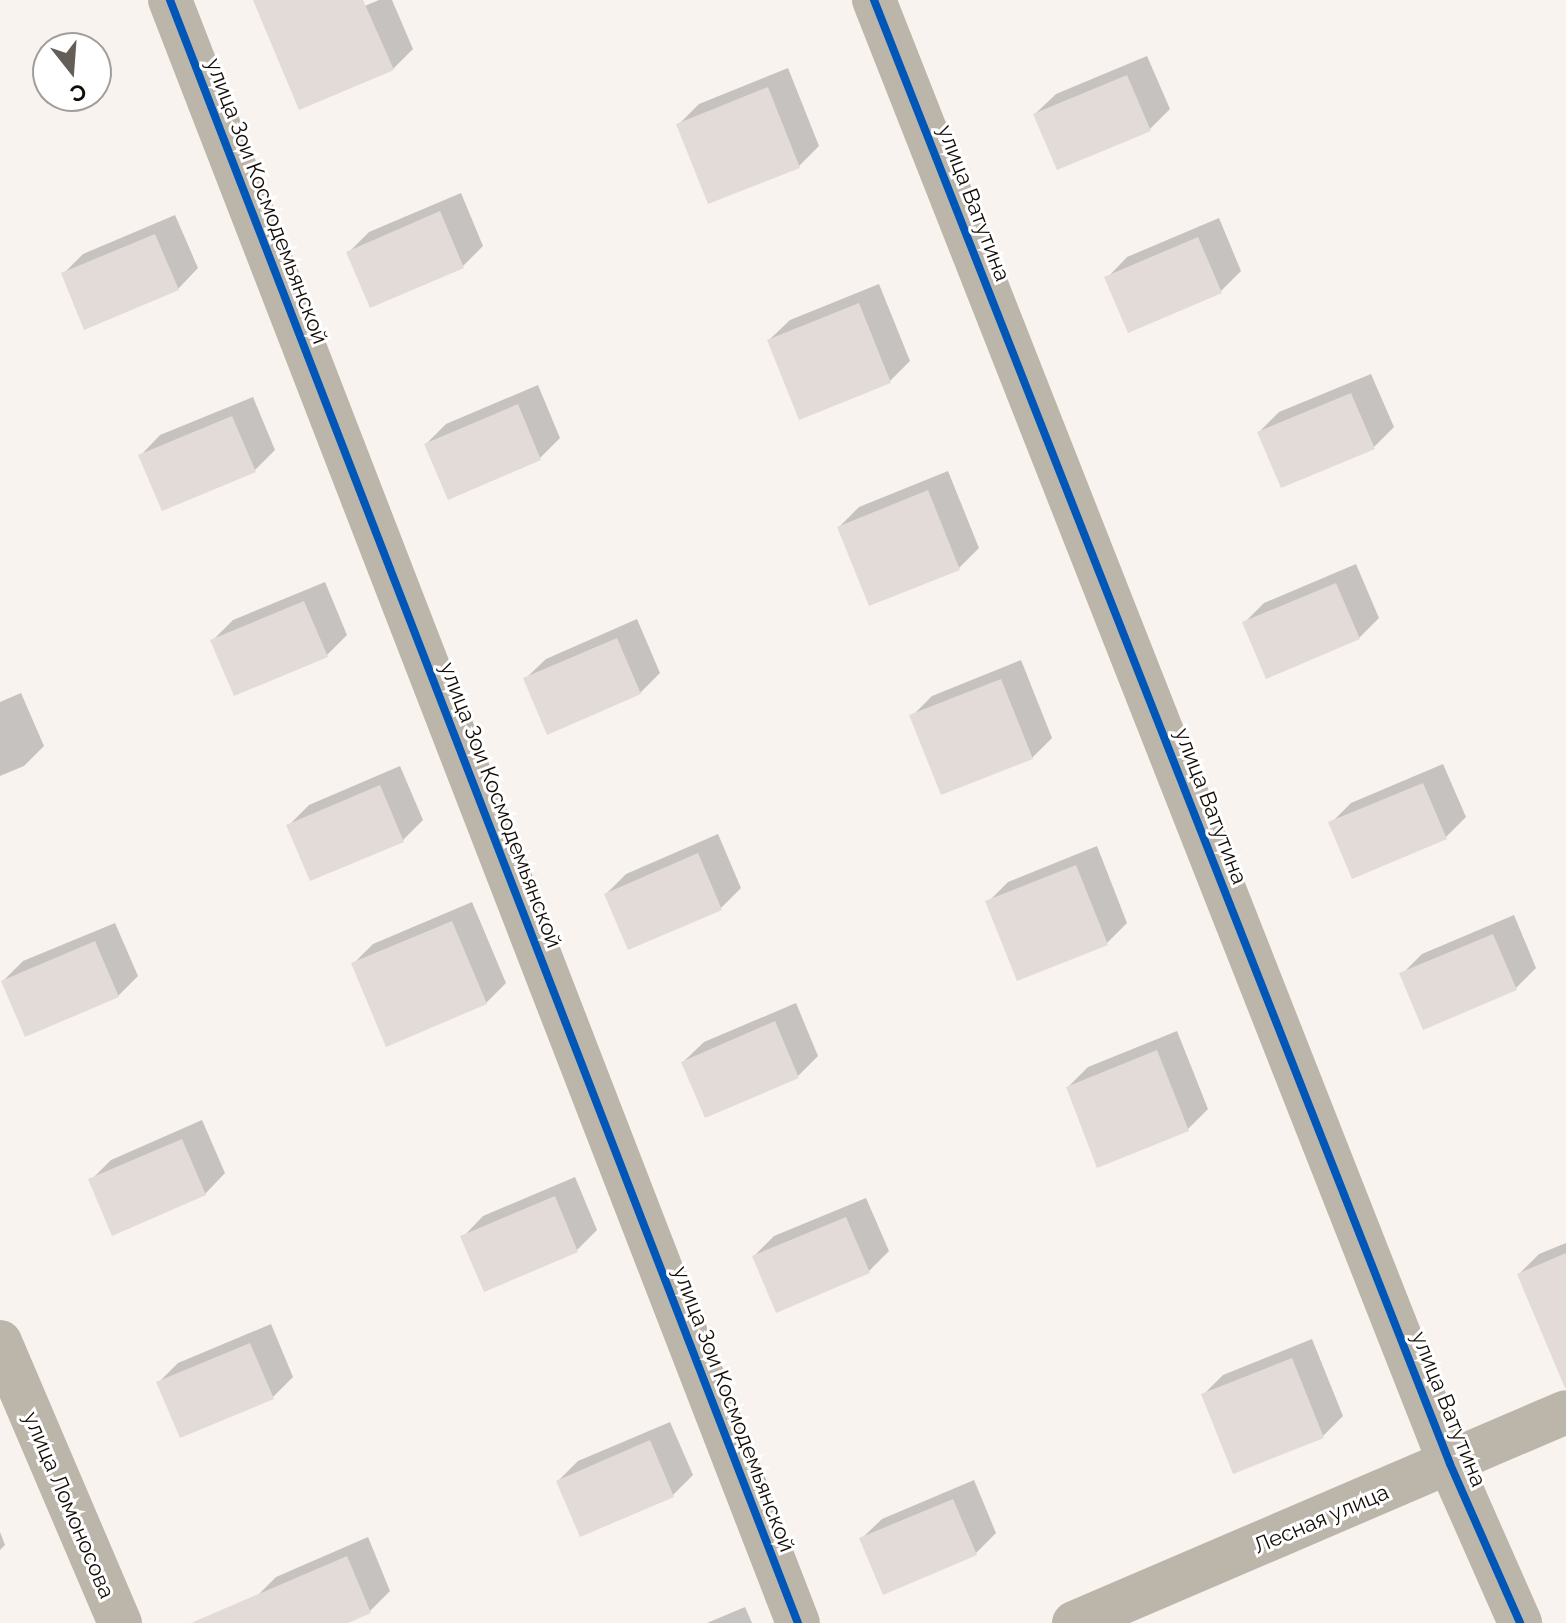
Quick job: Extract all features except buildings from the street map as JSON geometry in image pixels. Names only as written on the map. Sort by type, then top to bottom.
[{"type":"street","name":"улица Зои Космодемьянской","points":[[170,0],[798,1623]]},
{"type":"street","name":"улица Ватутина","points":[[874,0],[1450,1464],[1520,1623]]},
{"type":"street","name":"улица Ломоносова","points":[[0,1342],[120,1623]]},
{"type":"street","name":"Лесная улица","points":[[1074,1623],[1566,1412]]},
{"type":"cycle path","points":[[170,0],[798,1623]]},
{"type":"cycle path","points":[[874,0],[1450,1464],[1520,1623]]}]
